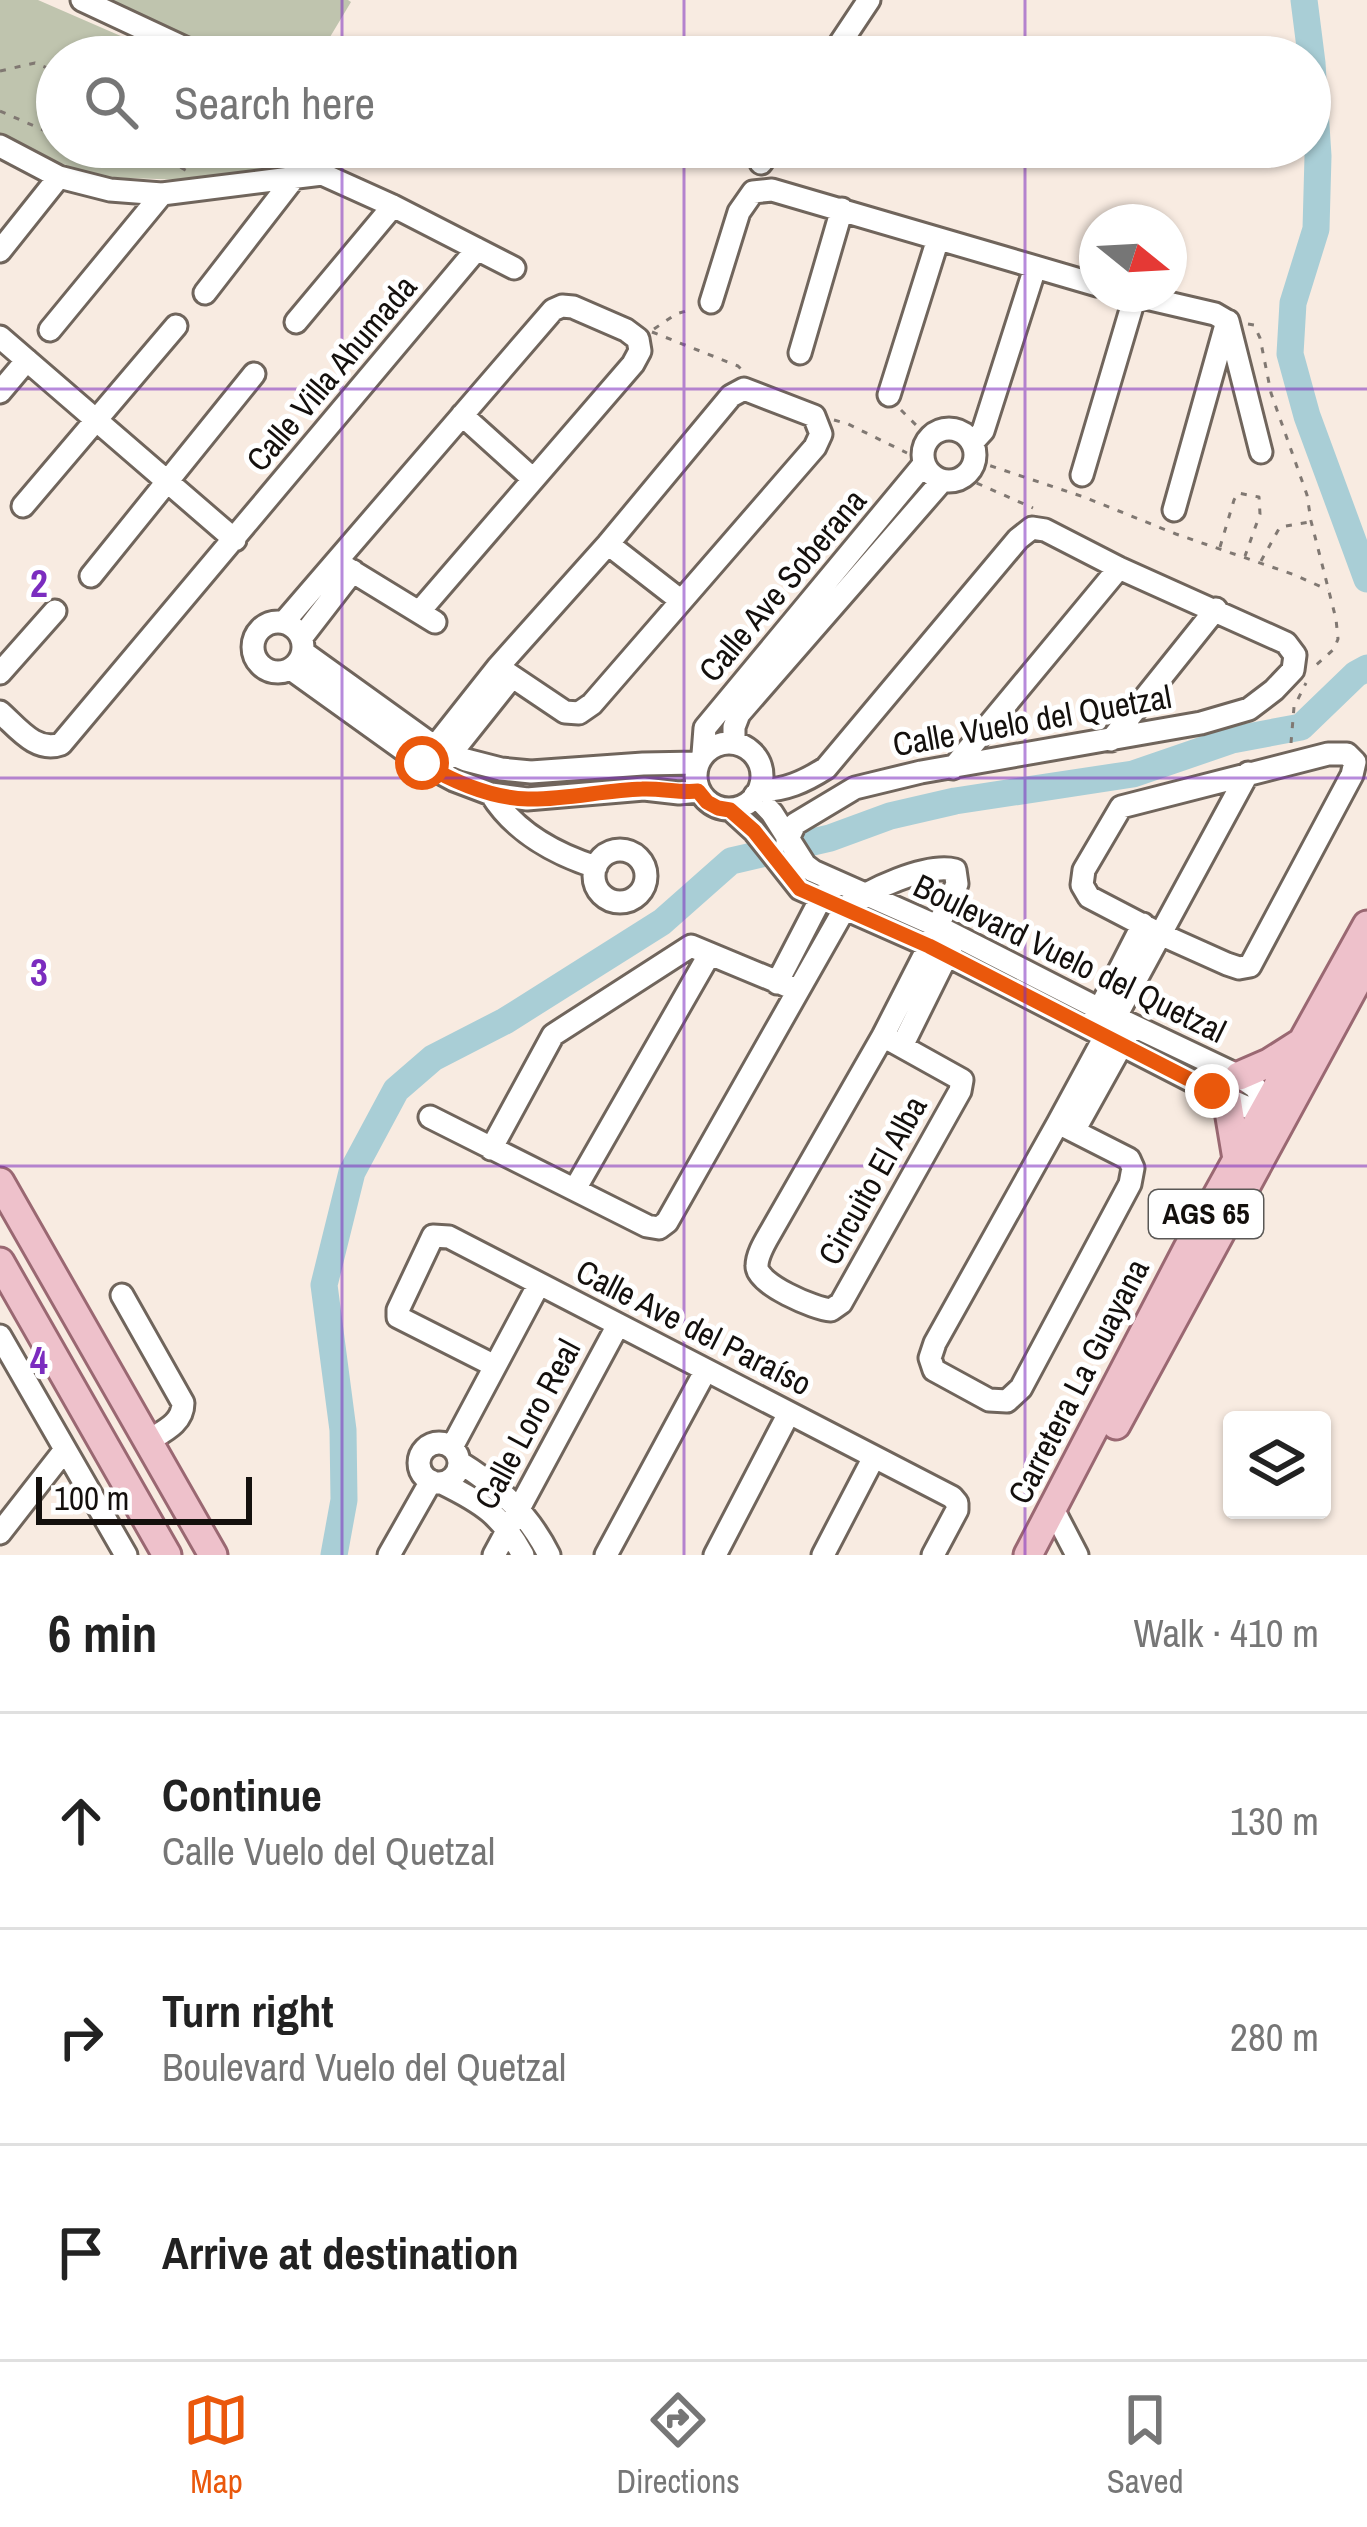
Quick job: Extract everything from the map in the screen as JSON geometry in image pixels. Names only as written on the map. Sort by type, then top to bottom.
[{"type":"main road","name":"Carretera La Guayana","points":[[1045,1555],[1057,1517],[1188,1248],[1367,925]]},
{"type":"main road","name":"Carretera La Guayana","points":[[1028,1555],[1057,1517],[1202,1270],[1361,974]]},
{"type":"main road","points":[[1202,1270],[1207,1250],[1271,1119],[1268,1105],[1279,1101],[1338,1001],[1361,974]]},
{"type":"main road","points":[[1237,1160],[1233,1088],[1302,1041]]},
{"type":"main road","points":[[0,1182],[213,1555]]},
{"type":"main road","points":[[0,1262],[167,1555]]},
{"type":"main road","points":[[108,1450],[144,1435]]},
{"type":"street","points":[[82,0],[159,36]]},
{"type":"street","points":[[845,36],[868,0]]},
{"type":"street","points":[[0,146],[36,165]]},
{"type":"street","points":[[42,168],[110,190],[162,194],[322,174],[514,268]]},
{"type":"street","points":[[0,251],[59,177]]},
{"type":"street","points":[[205,293],[294,178]]},
{"type":"street","points":[[711,302],[739,212],[754,192],[772,190],[1079,280]]},
{"type":"street","points":[[50,331],[162,194]]},
{"type":"street","points":[[296,322],[393,206]]},
{"type":"street","points":[[800,353],[842,209]]},
{"type":"street","points":[[890,395],[938,239]]},
{"type":"street","name":"Calle Villa Ahumada","points":[[0,712],[40,746],[61,744],[477,249]]},
{"type":"street","name":"Calle Ave Soberana","points":[[734,742],[739,714],[963,465],[983,431],[1035,268]]},
{"type":"street","points":[[284,622],[345,566],[462,416],[553,310],[562,305],[573,307],[644,336],[633,364],[532,479],[427,617],[345,566]]},
{"type":"street","points":[[1187,308],[1215,314],[1230,328],[1261,452]]},
{"type":"street","points":[[1082,475],[1127,312]]},
{"type":"street","points":[[22,506],[176,326]]},
{"type":"street","points":[[1174,511],[1230,328]]},
{"type":"street","points":[[0,337],[235,540]]},
{"type":"street","points":[[0,392],[27,360]]},
{"type":"street","points":[[91,577],[254,374]]},
{"type":"street","points":[[436,759],[505,672],[608,544],[730,396],[744,389],[814,416],[821,434],[815,447],[592,704],[579,712],[565,712],[505,672]]},
{"type":"street","points":[[462,416],[532,479]]},
{"type":"street","points":[[947,429],[966,435],[963,465],[931,475],[924,455],[930,437],[947,429]]},
{"type":"street","name":"Calle Ave Soberana","points":[[700,759],[706,728],[924,455]]},
{"type":"street","points":[[757,793],[801,783],[826,769],[1032,528],[1046,530],[1286,643],[1304,668]]},
{"type":"street","points":[[608,544],[680,600]]},
{"type":"street","points":[[345,566],[298,653],[276,672],[262,667],[253,647],[262,627],[291,625],[298,653],[436,759],[491,794],[504,814],[560,856],[596,867]]},
{"type":"street","points":[[953,768],[1119,568]]},
{"type":"street","points":[[1111,740],[1216,609]]},
{"type":"street","points":[[0,673],[55,611]]},
{"type":"street","name":"Calle Vuelo del Quetzal","points":[[788,841],[795,824],[855,788],[1202,723],[1250,709],[1304,668]]},
{"type":"street","points":[[734,742],[752,752],[762,772],[757,793],[742,807],[730,810],[707,802],[695,779],[700,759],[712,746],[734,742]]},
{"type":"street","points":[[1328,754],[1347,754],[1355,762],[1250,966],[1227,964],[1089,897],[1082,885],[1084,870],[1121,807],[1289,764],[1328,754]]},
{"type":"street","points":[[436,759],[531,772],[700,759]]},
{"type":"street","points":[[1066,1127],[1129,1160],[1133,1168],[1130,1184],[1021,1388],[1007,1401],[988,1400],[934,1370],[930,1358],[935,1342],[1066,1127],[1152,929],[1248,773]]},
{"type":"street","points":[[491,794],[527,799],[644,789],[698,791]]},
{"type":"street","name":"Boulevard Vuelo del Quetzal","points":[[757,793],[828,891]]},
{"type":"street","name":"Boulevard Vuelo del Quetzal","points":[[730,810],[754,831],[800,889],[828,891],[942,941],[1233,1088],[1256,1087],[1268,1105]]},
{"type":"street","name":"Circuito El Alba","points":[[853,901],[939,866],[955,870],[957,884],[942,941],[892,1041],[772,1228],[757,1266],[759,1276],[769,1284],[821,1310],[841,1304],[960,1091],[962,1080],[892,1041]]},
{"type":"street","points":[[430,1117],[659,1228],[667,1222],[787,987],[828,891]]},
{"type":"street","points":[[787,987],[853,901]]},
{"type":"street","points":[[491,1149],[553,1035],[691,946],[787,987]]},
{"type":"street","points":[[575,1189],[710,955]]},
{"type":"street","name":"Calle Ave del Paraíso","points":[[495,1366],[398,1318],[433,1236],[448,1237],[952,1497],[957,1510],[933,1555]]},
{"type":"street","points":[[389,1555],[437,1482],[456,1473],[455,1454],[539,1284]]},
{"type":"street","points":[[122,1295],[183,1403],[177,1422],[144,1435]]},
{"type":"street","name":"Calle Loro Real","points":[[494,1555],[618,1325]]},
{"type":"street","points":[[6,1364],[41,1334]]},
{"type":"street","points":[[0,1336],[6,1364],[64,1451],[116,1550]]},
{"type":"street","points":[[606,1555],[706,1370]]},
{"type":"street","points":[[715,1555],[789,1413]]},
{"type":"street","points":[[524,1555],[508,1528],[476,1500],[421,1472],[422,1452],[439,1442],[488,1480],[520,1508],[549,1555]]},
{"type":"street","points":[[0,1533],[64,1451]]},
{"type":"street","points":[[823,1555],[874,1457]]},
{"type":"street","points":[[1057,1517],[1077,1555]]},
{"type":"path","points":[[0,71],[36,63]]},
{"type":"path","points":[[0,111],[36,127]]},
{"type":"path","points":[[181,168],[190,173]]},
{"type":"path","points":[[644,336],[676,314],[711,302]]},
{"type":"path","points":[[1230,328],[1249,324],[1260,338],[1271,393],[1307,494],[1338,639],[1334,650],[1304,668],[1294,706],[1289,764]]},
{"type":"path","points":[[644,336],[660,333],[738,366],[745,374],[744,389]]},
{"type":"path","points":[[814,416],[848,424],[924,455],[926,434],[890,395]]},
{"type":"path","points":[[963,465],[1040,512],[1048,520],[1046,530]]},
{"type":"path","points":[[963,465],[1084,497],[1330,590]]},
{"type":"path","points":[[1220,549],[1238,493],[1258,497],[1259,514],[1245,557]]},
{"type":"path","points":[[1261,563],[1280,527],[1311,521]]},
{"type":"green space","points":[[0,0],[38,0],[121,36],[36,36],[36,154],[0,140]]},
{"type":"green space","points":[[95,0],[351,2],[331,36],[167,36]]},
{"type":"green space","points":[[73,168],[316,168],[217,181],[97,177]]},
{"type":"waterway","points":[[1304,0],[1309,36]]},
{"type":"waterway","points":[[1318,168],[1316,229],[1293,303],[1290,354],[1307,416],[1367,579]]},
{"type":"waterway","points":[[334,1555],[344,1500],[343,1430],[324,1285],[352,1172],[396,1090],[433,1058],[505,1021],[662,922],[731,861],[830,838],[890,816],[955,801],[1133,774],[1232,740],[1301,727],[1367,668]]},
{"type":"route","points":[[422,763],[491,794],[527,799],[644,789],[698,791],[707,802],[730,810],[754,831],[800,889],[929,946],[1212,1091]]}]
